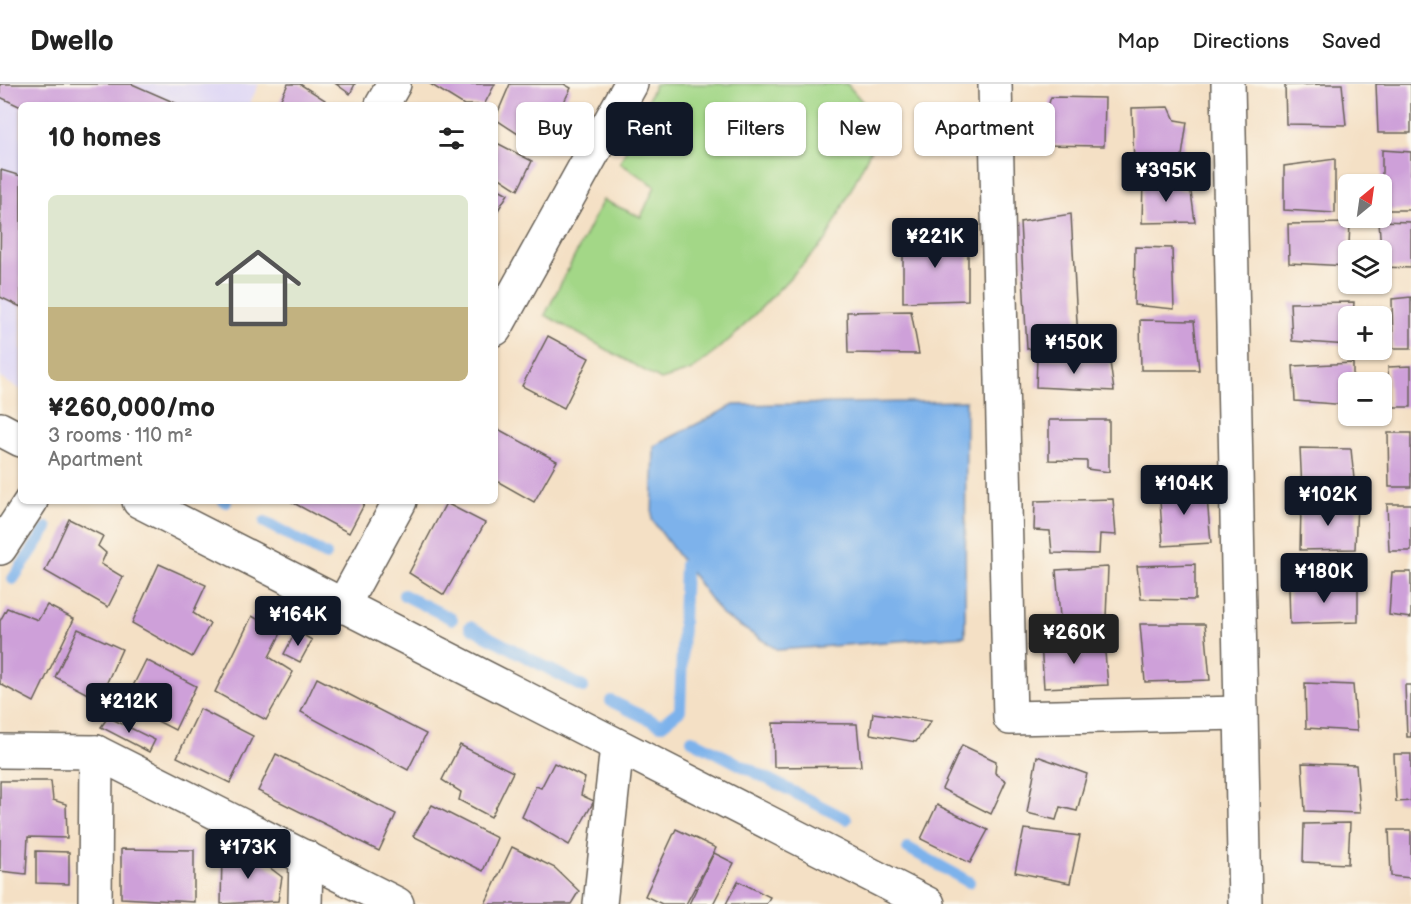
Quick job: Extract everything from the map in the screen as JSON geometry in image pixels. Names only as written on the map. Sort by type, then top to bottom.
[{"type":"street","points":[[384,102],[394,84]]},
{"type":"street","points":[[498,324],[631,84]]},
{"type":"street","points":[[994,84],[1010,718],[1241,713]]},
{"type":"street","points":[[1228,84],[1245,904]]},
{"type":"street","points":[[0,429],[18,438]]},
{"type":"street","points":[[0,548],[29,504]]},
{"type":"street","points":[[145,504],[342,607],[928,904]]},
{"type":"street","points":[[342,607],[398,504]]},
{"type":"street","points":[[600,904],[617,746]]},
{"type":"street","points":[[0,751],[96,752],[397,904]]},
{"type":"street","points":[[95,904],[96,752]]},
{"type":"street","points":[[305,904],[306,857]]},
{"type":"shaded area","points":[[0,84],[259,84],[250,102],[18,102],[18,388],[0,378]]},
{"type":"green space","points":[[655,84],[847,84],[863,102],[818,102],[818,156],[868,156],[826,240],[735,335],[692,370],[661,380],[545,315],[603,200],[641,217],[655,186],[620,163],[623,156],[693,156],[693,102],[647,102]]},
{"type":"water","points":[[966,401],[965,636],[778,650],[722,615],[652,520],[654,446],[734,405]]},
{"type":"building","points":[[0,84],[132,84],[173,102],[18,102],[18,106],[0,97]]},
{"type":"building","points":[[288,84],[300,84],[325,100],[324,102],[279,102]]},
{"type":"building","points":[[336,84],[355,84],[350,94]]},
{"type":"building","points":[[430,84],[495,84],[486,102],[459,102]]},
{"type":"building","points":[[510,84],[564,84],[571,88],[564,102],[516,102],[516,133],[498,121],[498,112]]},
{"type":"building","points":[[1342,84],[1346,125],[1286,124],[1285,85]]},
{"type":"building","points":[[1376,84],[1411,84],[1411,133],[1378,133]]},
{"type":"building","points":[[1051,97],[1105,98],[1104,146],[1055,145],[1055,102],[1049,102]]},
{"type":"building","points":[[1169,107],[1175,120],[1187,122],[1181,163],[1134,164],[1132,108]]},
{"type":"building","points":[[498,144],[516,153],[516,156],[522,156],[532,161],[518,190],[498,177]]},
{"type":"building","points":[[1382,150],[1411,152],[1411,210],[1392,210],[1392,174],[1382,174]]},
{"type":"building","points":[[1335,159],[1335,213],[1284,210],[1284,166]]},
{"type":"building","points":[[1,170],[18,175],[18,306],[0,297]]},
{"type":"building","points":[[1143,179],[1171,179],[1174,188],[1191,192],[1195,222],[1142,223]]},
{"type":"building","points":[[498,189],[508,194],[498,210]]},
{"type":"building","points":[[1071,214],[1078,340],[1027,349],[1020,222]]},
{"type":"building","points":[[1392,221],[1411,222],[1411,268],[1392,267],[1392,240],[1380,240],[1379,228],[1392,228]]},
{"type":"building","points":[[1338,223],[1338,228],[1350,228],[1349,240],[1338,240],[1338,265],[1289,263],[1288,224]]},
{"type":"building","points":[[968,236],[968,300],[903,302],[903,237]]},
{"type":"building","points":[[1135,247],[1172,248],[1174,309],[1134,305]]},
{"type":"building","points":[[1411,297],[1411,348],[1393,348],[1392,299]]},
{"type":"building","points":[[1354,302],[1354,306],[1338,306],[1338,344],[1292,341],[1290,303]]},
{"type":"building","points":[[911,311],[919,354],[848,353],[847,312]]},
{"type":"building","points":[[1140,320],[1194,321],[1199,370],[1141,370]]},
{"type":"building","points":[[548,336],[589,358],[564,408],[522,386]]},
{"type":"building","points":[[1037,358],[1110,362],[1114,391],[1036,387]]},
{"type":"building","points":[[1353,363],[1353,372],[1338,372],[1338,404],[1295,401],[1293,366]]},
{"type":"building","points":[[1411,366],[1411,407],[1392,407],[1392,372],[1388,372],[1388,367]]},
{"type":"building","points":[[1049,420],[1109,420],[1109,472],[1087,469],[1087,461],[1049,460]]},
{"type":"building","points":[[498,429],[557,461],[534,502],[498,482]]},
{"type":"building","points":[[1388,433],[1411,433],[1411,487],[1389,487]]},
{"type":"building","points":[[1300,448],[1351,449],[1355,489],[1302,490]]},
{"type":"building","points":[[1159,486],[1206,487],[1211,543],[1163,546]]},
{"type":"building","points":[[1113,499],[1116,535],[1100,534],[1099,554],[1052,553],[1050,531],[1034,530],[1035,501]]},
{"type":"building","points":[[296,504],[364,504],[349,533]]},
{"type":"building","points":[[445,504],[485,523],[444,595],[409,573]]},
{"type":"building","points":[[1357,504],[1355,549],[1300,550],[1301,507]]},
{"type":"building","points":[[1387,504],[1411,504],[1411,551],[1389,551]]},
{"type":"building","points":[[69,519],[103,536],[98,546],[106,553],[101,564],[123,577],[108,607],[45,571]]},
{"type":"building","points":[[159,564],[206,585],[193,613],[210,624],[192,657],[132,623]]},
{"type":"building","points":[[1195,564],[1195,600],[1141,599],[1137,566]]},
{"type":"building","points":[[1108,567],[1106,618],[1060,617],[1056,570]]},
{"type":"building","points":[[1392,572],[1411,572],[1411,618],[1389,615]]},
{"type":"building","points":[[1358,585],[1358,622],[1290,624],[1289,587]]},
{"type":"building","points":[[47,605],[74,619],[34,702],[0,684],[0,621],[7,608],[38,620]]},
{"type":"building","points":[[252,616],[281,633],[269,657],[293,672],[266,720],[215,692]]},
{"type":"building","points":[[1140,624],[1205,624],[1210,680],[1145,682]]},
{"type":"building","points":[[78,629],[122,649],[99,700],[55,677]]},
{"type":"building","points":[[296,631],[312,640],[300,662],[284,654]]},
{"type":"building","points":[[1104,642],[1108,685],[1044,688],[1041,643]]},
{"type":"building","points":[[146,660],[196,686],[175,730],[124,704]]},
{"type":"building","points":[[317,678],[426,734],[408,770],[301,712]]},
{"type":"building","points":[[1305,683],[1353,685],[1357,731],[1306,728]]},
{"type":"building","points":[[1405,685],[1411,685],[1411,737],[1407,737]]},
{"type":"building","points":[[200,709],[253,736],[230,783],[177,757]]},
{"type":"building","points":[[873,713],[931,721],[916,742],[870,734]]},
{"type":"building","points":[[108,717],[155,740],[149,752],[101,727]]},
{"type":"building","points":[[773,723],[857,724],[861,766],[774,767]]},
{"type":"building","points":[[460,745],[513,772],[491,817],[459,800],[461,792],[442,780]]},
{"type":"building","points":[[962,745],[996,761],[995,773],[1006,781],[991,814],[942,789]]},
{"type":"building","points":[[276,754],[396,814],[379,851],[258,791]]},
{"type":"building","points":[[1394,754],[1411,754],[1411,801],[1396,802]]},
{"type":"building","points":[[1037,756],[1087,774],[1077,811],[1060,807],[1056,820],[1027,813]]},
{"type":"building","points":[[554,763],[585,778],[581,795],[594,801],[569,845],[522,817],[536,786],[541,788]]},
{"type":"building","points":[[1302,763],[1356,765],[1360,813],[1305,811]]},
{"type":"building","points":[[0,781],[51,781],[53,800],[66,804],[67,838],[28,837],[26,874],[0,871]]},
{"type":"building","points":[[432,805],[497,838],[483,871],[413,836]]},
{"type":"building","points":[[937,805],[988,830],[970,863],[921,839]]},
{"type":"building","points":[[1350,823],[1348,864],[1303,862],[1304,824]]},
{"type":"building","points":[[676,829],[716,848],[686,904],[662,904],[645,896]]},
{"type":"building","points":[[1024,829],[1080,836],[1070,883],[1015,872]]},
{"type":"building","points":[[1389,830],[1411,830],[1411,878],[1391,876]]},
{"type":"building","points":[[512,847],[555,868],[579,891],[571,904],[485,904]]},
{"type":"building","points":[[121,849],[194,850],[194,902],[121,898]]},
{"type":"building","points":[[36,851],[69,852],[69,884],[36,883]]},
{"type":"building","points":[[714,853],[734,863],[713,904],[689,904]]},
{"type":"building","points":[[222,854],[252,854],[282,877],[278,901],[221,904]]},
{"type":"building","points":[[738,881],[770,897],[766,904],[726,904]]},
{"type":"waterway","points":[[265,522],[326,555]]},
{"type":"waterway","points":[[13,579],[47,528]]},
{"type":"waterway","points":[[611,701],[661,725],[680,710],[685,565]]},
{"type":"waterway","points":[[404,595],[452,619]]},
{"type":"waterway","points":[[470,627],[583,687]]},
{"type":"waterway","points":[[692,740],[846,819]]},
{"type":"waterway","points":[[908,848],[969,882]]}]
